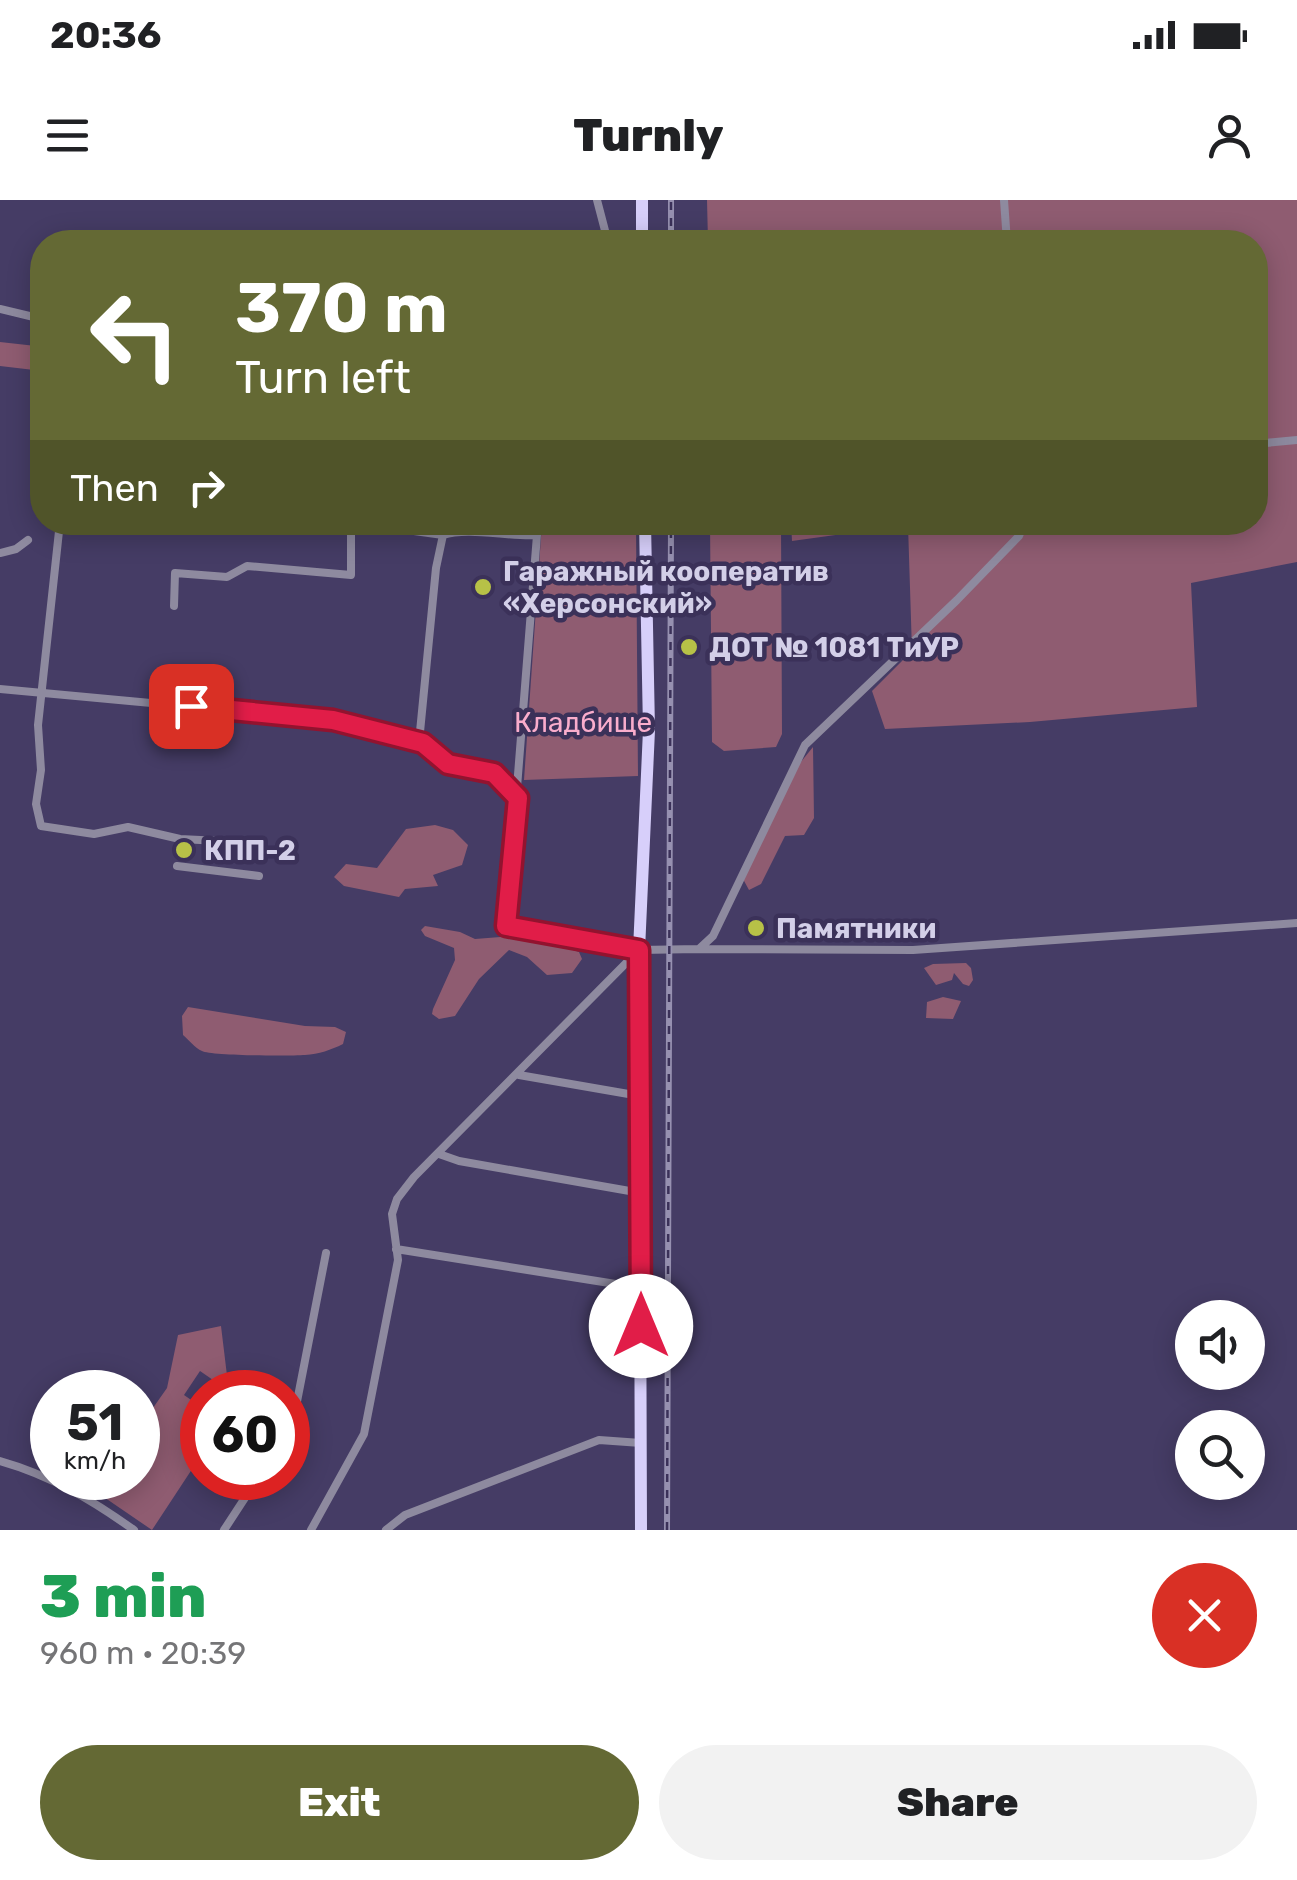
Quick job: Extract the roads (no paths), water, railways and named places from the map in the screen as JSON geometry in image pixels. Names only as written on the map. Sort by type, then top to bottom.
[{"type":"main road","points":[[642,200],[642,230]]},
{"type":"main road","points":[[641,1530],[639,950],[649,730],[645,535]]},
{"type":"street","points":[[597,200],[605,230]]},
{"type":"street","points":[[1004,200],[1006,230]]},
{"type":"street","points":[[0,309],[30,316]]},
{"type":"street","points":[[1268,443],[1297,440]]},
{"type":"street","points":[[59,535],[38,726],[41,770],[36,804],[41,826],[94,834],[128,826],[180,839],[263,843]]},
{"type":"street","points":[[174,606],[176,574],[227,577],[247,566],[351,576],[350,535]]},
{"type":"street","points":[[419,742],[443,535]]},
{"type":"street","points":[[487,535],[537,536],[506,926],[639,950],[912,950],[1297,922]]},
{"type":"street","points":[[699,949],[712,936],[806,745],[1018,535]]},
{"type":"street","points":[[0,553],[16,550],[28,540]]},
{"type":"street","points":[[0,689],[333,720],[419,742],[448,764],[494,773],[518,798]]},
{"type":"street","points":[[177,866],[259,876]]},
{"type":"street","points":[[310,1530],[364,1434],[394,1278],[396,1249],[392,1228],[397,1199],[639,950]]},
{"type":"street","points":[[519,1074],[640,1096]]},
{"type":"street","points":[[438,1154],[640,1194]]},
{"type":"street","points":[[396,1249],[641,1288]]},
{"type":"street","points":[[304,1370],[326,1252]]},
{"type":"street","points":[[386,1530],[406,1516],[599,1440],[641,1443]]},
{"type":"street","points":[[0,1461],[47,1477],[134,1530]]},
{"type":"street","points":[[224,1530],[244,1500]]},
{"type":"railway","points":[[671,200],[671,230]]},
{"type":"railway","points":[[667,1530],[671,535]]},
{"type":"place","name":"Гаражный кооператив «Херсонский»","points":[[483,587]]},
{"type":"place","name":"ДОТ № 1081 ТиУР","points":[[689,647]]},
{"type":"place","name":"КПП-2","points":[[184,850]]},
{"type":"place","name":"Памятники","points":[[756,928]]},
{"type":"park label","name":"Кладбище","points":[[583,722]]}]
